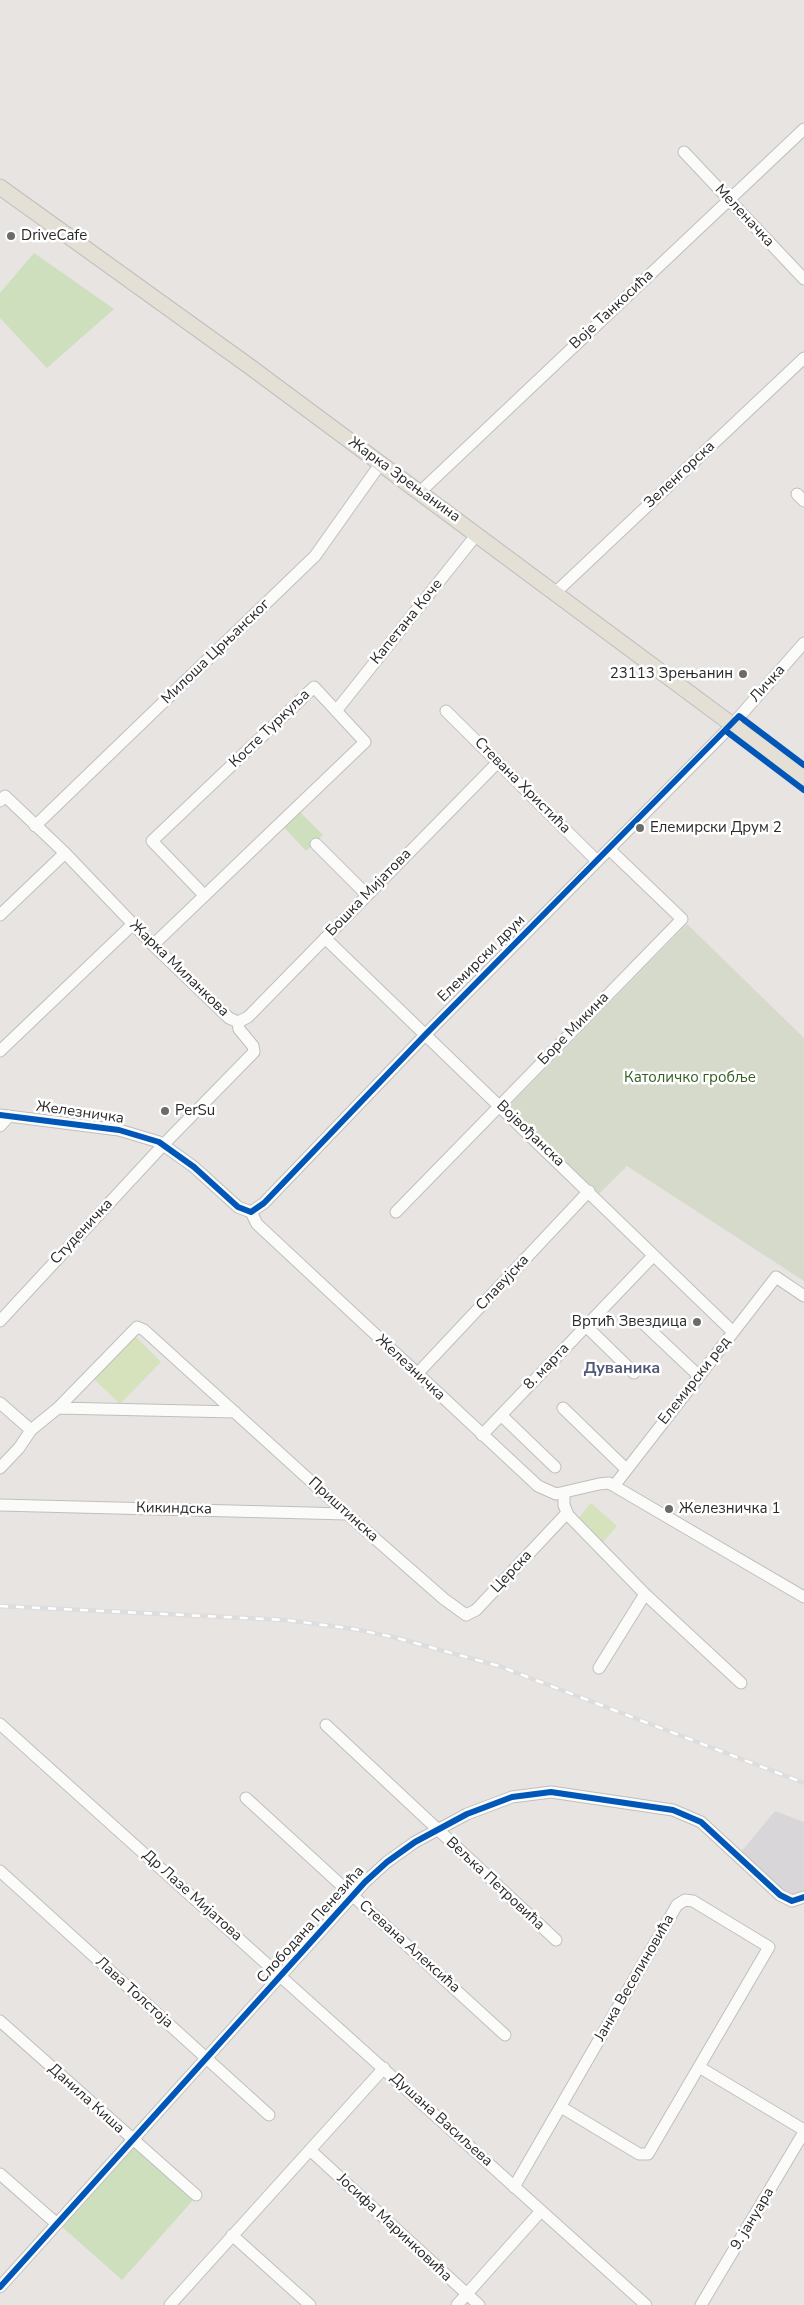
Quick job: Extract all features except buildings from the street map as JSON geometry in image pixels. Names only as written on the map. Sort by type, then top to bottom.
[{"type":"main road","name":"Жарка Зрењанина","points":[[0,187],[420,492],[804,778]]},
{"type":"street","name":"Воје Танкосића","points":[[420,492],[804,129]]},
{"type":"street","name":"Меленачка","points":[[684,152],[804,280]]},
{"type":"street","name":"Зеленгорска","points":[[556,592],[804,358]]},
{"type":"street","name":"Милоша Црњанског","points":[[35,826],[315,556],[381,464]]},
{"type":"street","name":"Капетана Коче","points":[[336,710],[477,534]]},
{"type":"street","name":"Личка","points":[[733,724],[804,643]]},
{"type":"street","name":"Косте Туркуља","points":[[153,945],[366,742],[314,687],[152,841],[204,895]]},
{"type":"street","name":"Стевана Христића","points":[[446,711],[597,861]]},
{"type":"street","name":"Елемирски друм","points":[[251,1212],[264,1203],[426,1034],[733,724]]},
{"type":"street","name":"Бошка Мијатова","points":[[238,1022],[248,1017],[498,762]]},
{"type":"street","name":"Жарка Миланкова","points":[[2,799],[65,853],[153,945],[229,1018],[238,1022],[239,1029],[253,1046],[254,1052],[164,1144]]},
{"type":"street","points":[[316,844],[367,895]]},
{"type":"street","name":"Боре Микина","points":[[396,1212],[682,919],[609,849]]},
{"type":"street","points":[[0,915],[65,853]]},
{"type":"street","points":[[0,1051],[133,924]]},
{"type":"street","name":"Војвођанска","points":[[325,938],[733,1332]]},
{"type":"street","points":[[0,1126],[4,1116]]},
{"type":"street","name":"Железничка","points":[[4,1116],[119,1130],[137,1134],[164,1144],[194,1166],[238,1207],[251,1212],[257,1224],[538,1486],[556,1494],[599,1484],[614,1486]]},
{"type":"street","name":"Студеничка","points":[[0,1321],[164,1144]]},
{"type":"street","name":"Славујска","points":[[417,1374],[589,1191]]},
{"type":"street","name":"8. марта","points":[[482,1435],[653,1256]]},
{"type":"street","name":"Елемирски ред","points":[[614,1486],[776,1278],[804,1296]]},
{"type":"street","points":[[645,1325],[699,1376]]},
{"type":"street","points":[[586,1326],[634,1372]]},
{"type":"street","name":"Приштинска","points":[[31,1430],[58,1408],[137,1327],[144,1330],[347,1514],[452,1606]]},
{"type":"street","points":[[0,1403],[31,1430],[0,1468]]},
{"type":"street","points":[[58,1408],[236,1412]]},
{"type":"street","points":[[562,1408],[626,1469]]},
{"type":"street","points":[[501,1415],[555,1467]]},
{"type":"street","points":[[614,1486],[804,1597]]},
{"type":"street","points":[[564,1493],[567,1513],[645,1594],[741,1684]]},
{"type":"street","name":"Кикиндска","points":[[0,1505],[347,1514]]},
{"type":"street","name":"Церска","points":[[452,1606],[466,1615],[476,1610],[567,1513]]},
{"type":"street","points":[[598,1668],[645,1594]]},
{"type":"street","name":"Др Лазе Мијатова","points":[[0,1724],[384,2068]]},
{"type":"street","name":"Вељка Петровића","points":[[326,1724],[556,1940]]},
{"type":"street","name":"Слободана Пенезића","points":[[0,2287],[353,1895],[388,1862],[437,1829],[512,1797],[540,1793],[562,1792],[647,1806],[681,1813],[697,1820],[780,1895],[792,1901],[804,1897]]},
{"type":"street","name":"Стевана Алексића","points":[[246,1798],[505,2034]]},
{"type":"street","name":"Лава Толстоја","points":[[0,1870],[268,2115]]},
{"type":"street","name":"Јанка Веселиновића","points":[[514,2187],[560,2107],[677,1905],[685,1900],[693,1901],[769,1947],[648,2154],[639,2154],[560,2107]]},
{"type":"street","name":"Данила Киша","points":[[0,2022],[196,2195]]},
{"type":"street","points":[[699,2067],[804,2131]]},
{"type":"street","name":"Душана Васиљева","points":[[170,2305],[384,2068],[646,2305]]},
{"type":"street","name":"9. јануара","points":[[701,2305],[804,2131]]},
{"type":"street","name":"Јосифа Маринковића","points":[[310,2150],[479,2305]]},
{"type":"street","points":[[0,2174],[57,2224]]},
{"type":"street","points":[[456,2305],[541,2211]]},
{"type":"street","points":[[232,2235],[310,2305]]},
{"type":"shaded area","points":[[775,1811],[804,1822],[804,1890],[792,1896],[785,1892],[741,1852]]},
{"type":"green space","points":[[34,253],[114,309],[47,368],[0,318],[0,293]]},
{"type":"green space","points":[[296,808],[323,835],[306,851],[280,823]]},
{"type":"green space","name":"Католичко гробље","points":[[687,924],[804,1038],[804,1281],[627,1166],[599,1194],[508,1107]]},
{"type":"green space","points":[[136,1337],[161,1362],[120,1404],[94,1379]]},
{"type":"green space","points":[[591,1503],[617,1526],[602,1543],[577,1520]]},
{"type":"green space","points":[[134,2145],[194,2199],[122,2280],[61,2226]]},
{"type":"railway","points":[[0,1606],[286,1620],[354,1629],[393,1637],[499,1666],[804,1783]]},
{"type":"cycle path","points":[[0,1115],[119,1130],[159,1142],[194,1167],[238,1207],[251,1212],[264,1203],[426,1034],[739,716],[804,765]]},
{"type":"cycle path","points":[[726,731],[804,790]]},
{"type":"cycle path","points":[[0,2287],[365,1882],[387,1862],[415,1842],[467,1814],[512,1797],[551,1792],[673,1810],[701,1822],[780,1895],[792,1901],[804,1897]]},
{"type":"place","name":"DriveCafe","points":[[11,236]]},
{"type":"place","name":"23113 Зрењанин","points":[[743,674]]},
{"type":"place","name":"Елемирски Друм 2","points":[[640,828]]},
{"type":"place","name":"PerSu","points":[[165,1111]]},
{"type":"place","name":"Вртић Звездица","points":[[697,1322]]},
{"type":"place","name":"Железничка 1","points":[[669,1509]]},
{"type":"district","name":"Дуваника","points":[[622,1369]]}]
